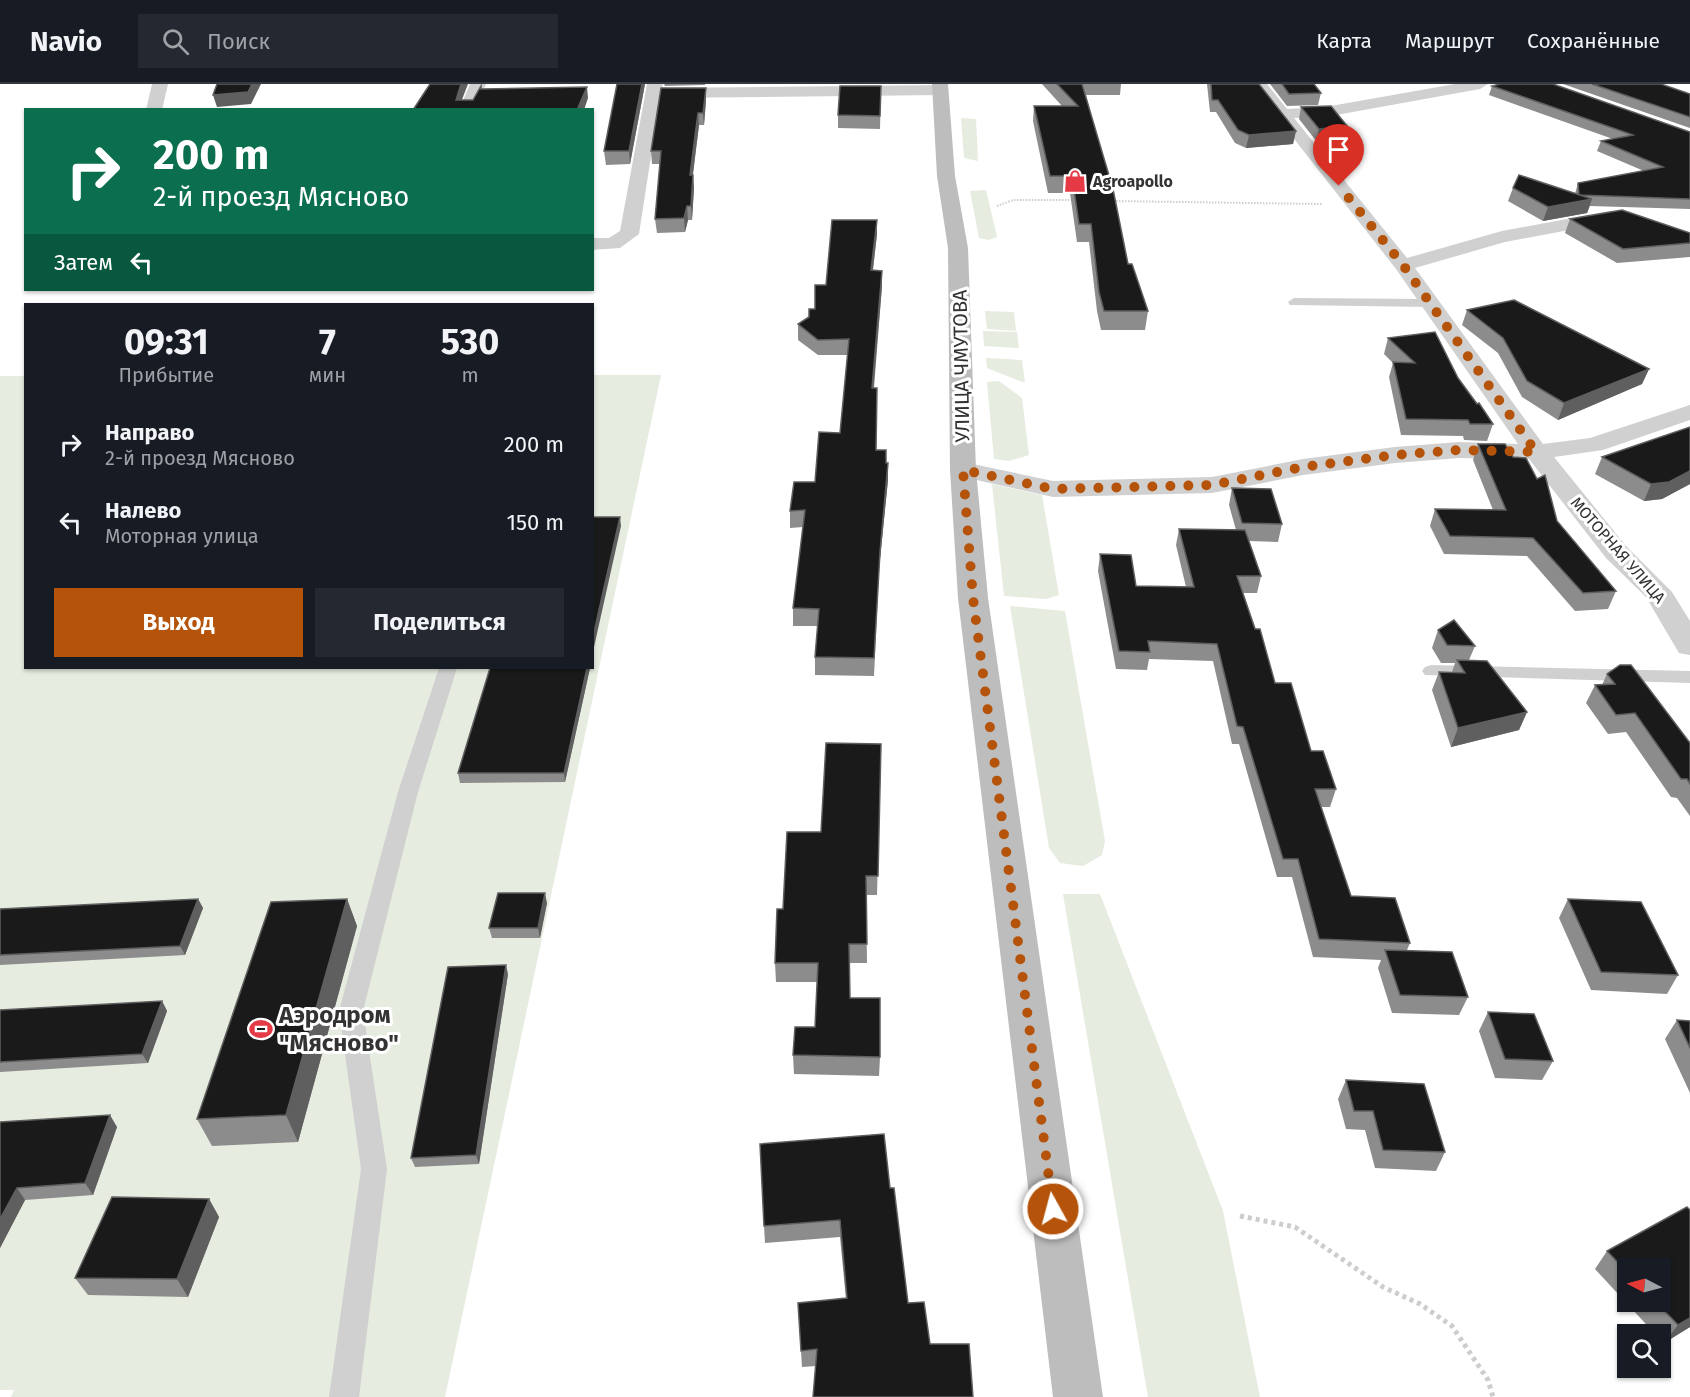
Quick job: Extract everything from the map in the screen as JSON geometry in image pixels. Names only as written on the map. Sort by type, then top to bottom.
[{"type":"main road","name":"УЛИЦА ЧМУТОВА","points":[[941,87],[946,176],[958,248],[963,470],[973,598],[1078,1397]]},
{"type":"street","points":[[154,108],[160,84]]},
{"type":"street","points":[[468,108],[478,84]]},
{"type":"street","name":"МОТОРНАЯ УЛИЦА","points":[[1259,84],[1403,265],[1536,452],[1616,552],[1658,592],[1690,646]]},
{"type":"street","points":[[1280,113],[1325,112],[1480,84]]},
{"type":"street","points":[[594,244],[613,244],[629,234],[655,88],[941,87]]},
{"type":"street","points":[[1403,265],[1502,237],[1627,214]]},
{"type":"street","points":[[963,470],[1053,489],[1212,485],[1303,467],[1395,455],[1459,450],[1536,452],[1594,445],[1690,412]]},
{"type":"lane","points":[[1294,302],[1430,303]]},
{"type":"lane","points":[[344,1397],[374,1169],[351,1011],[408,792],[448,669]]},
{"type":"lane","points":[[1431,671],[1690,676]]},
{"type":"path","points":[[997,206],[1012,200],[1084,200]]},
{"type":"path","points":[[1106,201],[1354,204]]},
{"type":"path","points":[[1240,1216],[1295,1227],[1383,1287],[1420,1304],[1452,1326],[1488,1380],[1493,1397]]},
{"type":"shaded area","points":[[961,118],[976,119],[978,161],[964,158]]},
{"type":"shaded area","points":[[986,190],[997,237],[989,240],[979,238],[970,191]]},
{"type":"shaded area","points":[[985,311],[1014,312],[1016,331],[987,329]]},
{"type":"shaded area","points":[[983,331],[1017,332],[1019,348],[984,346]]},
{"type":"shaded area","points":[[986,358],[1022,360],[1025,383],[987,368]]},
{"type":"shaded area","name":"Аэродром \"Мясново\"","points":[[594,375],[661,375],[445,1397],[11,1397],[14,1390],[0,1390],[0,376],[24,376],[24,669],[594,669]]},
{"type":"shaded area","points":[[999,381],[1022,398],[1029,455],[1009,461],[994,459],[987,382]]},
{"type":"shaded area","points":[[992,484],[1042,495],[1059,595],[1046,599],[1004,596]]},
{"type":"shaded area","points":[[1010,606],[1065,611],[1105,841],[1102,855],[1083,866],[1060,863],[1049,848]]},
{"type":"shaded area","points":[[1063,894],[1100,894],[1223,1211],[1260,1397],[1148,1397]]},
{"type":"building","points":[[217,84],[252,84],[248,92],[213,95]]},
{"type":"building","points":[[430,84],[461,84],[456,100],[473,100],[481,86],[481,89],[587,87],[578,108],[414,108]]},
{"type":"building","points":[[617,84],[642,84],[629,151],[604,151]]},
{"type":"building","points":[[1057,84],[1082,84],[1113,189],[1128,264],[1132,264],[1148,311],[1104,311],[1099,292],[1091,224],[1079,224],[1072,176],[1050,176],[1034,106],[1078,106]]},
{"type":"building","points":[[1211,84],[1259,84],[1296,131],[1249,135],[1238,130],[1218,100],[1212,100]]},
{"type":"building","points":[[1282,84],[1314,84],[1321,93],[1289,94]]},
{"type":"building","points":[[1553,84],[1690,132],[1690,199],[1579,195],[1578,183],[1663,167],[1601,141],[1633,135],[1492,86]]},
{"type":"building","points":[[1592,84],[1661,84],[1690,94],[1690,117]]},
{"type":"building","points":[[840,86],[881,86],[880,116],[838,115]]},
{"type":"building","points":[[661,88],[706,88],[703,113],[698,113],[690,175],[693,175],[691,206],[687,206],[684,218],[655,219],[661,151],[651,151]]},
{"type":"building","points":[[1331,106],[1347,126],[1319,129],[1301,107]]},
{"type":"building","points":[[1519,175],[1592,199],[1548,207],[1513,188]]},
{"type":"building","points":[[1622,210],[1690,233],[1690,243],[1623,249],[1570,219]]},
{"type":"building","points":[[832,220],[877,220],[871,270],[882,271],[872,388],[877,388],[876,450],[886,450],[886,463],[888,463],[874,658],[815,657],[819,609],[793,608],[805,510],[790,511],[794,482],[815,482],[819,432],[840,433],[849,339],[818,340],[798,324],[809,317],[809,309],[815,309],[815,285],[826,285]]},
{"type":"building","points":[[1514,300],[1649,369],[1564,403],[1527,381],[1503,338],[1467,310]]},
{"type":"building","points":[[1435,332],[1458,378],[1493,424],[1470,424],[1468,420],[1406,419],[1393,362],[1415,363],[1388,338]]},
{"type":"building","points":[[1690,427],[1690,471],[1669,482],[1651,484],[1602,457]]},
{"type":"building","points":[[1478,444],[1505,444],[1513,457],[1526,458],[1537,479],[1545,475],[1557,521],[1616,591],[1583,593],[1533,538],[1450,536],[1435,509],[1506,510]]},
{"type":"building","points":[[1232,488],[1271,489],[1282,524],[1242,523]]},
{"type":"building","points":[[594,517],[620,517],[594,632]]},
{"type":"building","points":[[1179,529],[1245,530],[1261,576],[1237,576],[1255,629],[1260,629],[1275,683],[1291,683],[1311,751],[1323,751],[1336,789],[1315,789],[1351,896],[1395,898],[1410,943],[1319,939],[1298,859],[1283,859],[1243,727],[1237,726],[1217,644],[1148,641],[1150,652],[1119,651],[1100,554],[1131,555],[1136,586],[1194,587]]},
{"type":"building","points":[[1454,620],[1475,646],[1447,645],[1438,630]]},
{"type":"building","points":[[1457,660],[1487,661],[1527,712],[1458,728],[1439,672],[1465,673]]},
{"type":"building","points":[[1620,665],[1631,665],[1690,743],[1690,784],[1687,779],[1681,779],[1635,713],[1616,715],[1595,685],[1615,684],[1607,674]]},
{"type":"building","points":[[490,669],[587,669],[564,773],[458,773]]},
{"type":"building","points":[[826,743],[881,744],[878,876],[866,876],[867,944],[849,944],[850,998],[880,998],[880,1057],[793,1055],[795,1027],[815,1027],[818,963],[775,963],[777,909],[783,909],[787,832],[821,832]]},
{"type":"building","points":[[498,893],[545,893],[538,928],[489,928]]},
{"type":"building","points":[[198,899],[180,946],[0,955],[0,909]]},
{"type":"building","points":[[347,899],[286,1115],[197,1119],[271,902]]},
{"type":"building","points":[[1568,899],[1641,902],[1678,975],[1601,972]]},
{"type":"building","points":[[1385,950],[1452,952],[1468,997],[1400,995]]},
{"type":"building","points":[[506,965],[476,1155],[411,1158],[448,967]]},
{"type":"building","points":[[162,1001],[142,1054],[0,1062],[0,1010]]},
{"type":"building","points":[[1488,1012],[1534,1014],[1553,1061],[1505,1059]]},
{"type":"building","points":[[1677,1020],[1690,1021],[1690,1048]]},
{"type":"building","points":[[1346,1080],[1424,1084],[1445,1152],[1383,1150],[1373,1111],[1354,1111]]},
{"type":"building","points":[[110,1115],[85,1183],[17,1188],[0,1219],[0,1122]]},
{"type":"building","points":[[884,1134],[890,1188],[894,1188],[908,1303],[924,1302],[930,1344],[969,1344],[973,1397],[813,1397],[817,1349],[801,1351],[798,1303],[847,1298],[840,1220],[764,1226],[760,1144]]},
{"type":"building","points":[[112,1197],[209,1199],[177,1279],[75,1278]]},
{"type":"building","points":[[1687,1207],[1690,1210],[1690,1318],[1678,1325],[1666,1312],[1671,1312],[1671,1258],[1617,1258],[1617,1261],[1607,1251]]},
{"type":"place","name":"Agroapollo","points":[[1075,181]]},
{"type":"place","name":"Аэродром \"Мясново\"","points":[[261,1029]]},
{"type":"route","points":[[1053,1209],[973,598],[963,470],[1053,489],[1212,485],[1303,467],[1395,455],[1459,450],[1536,452],[1403,265],[1339,186]]}]
